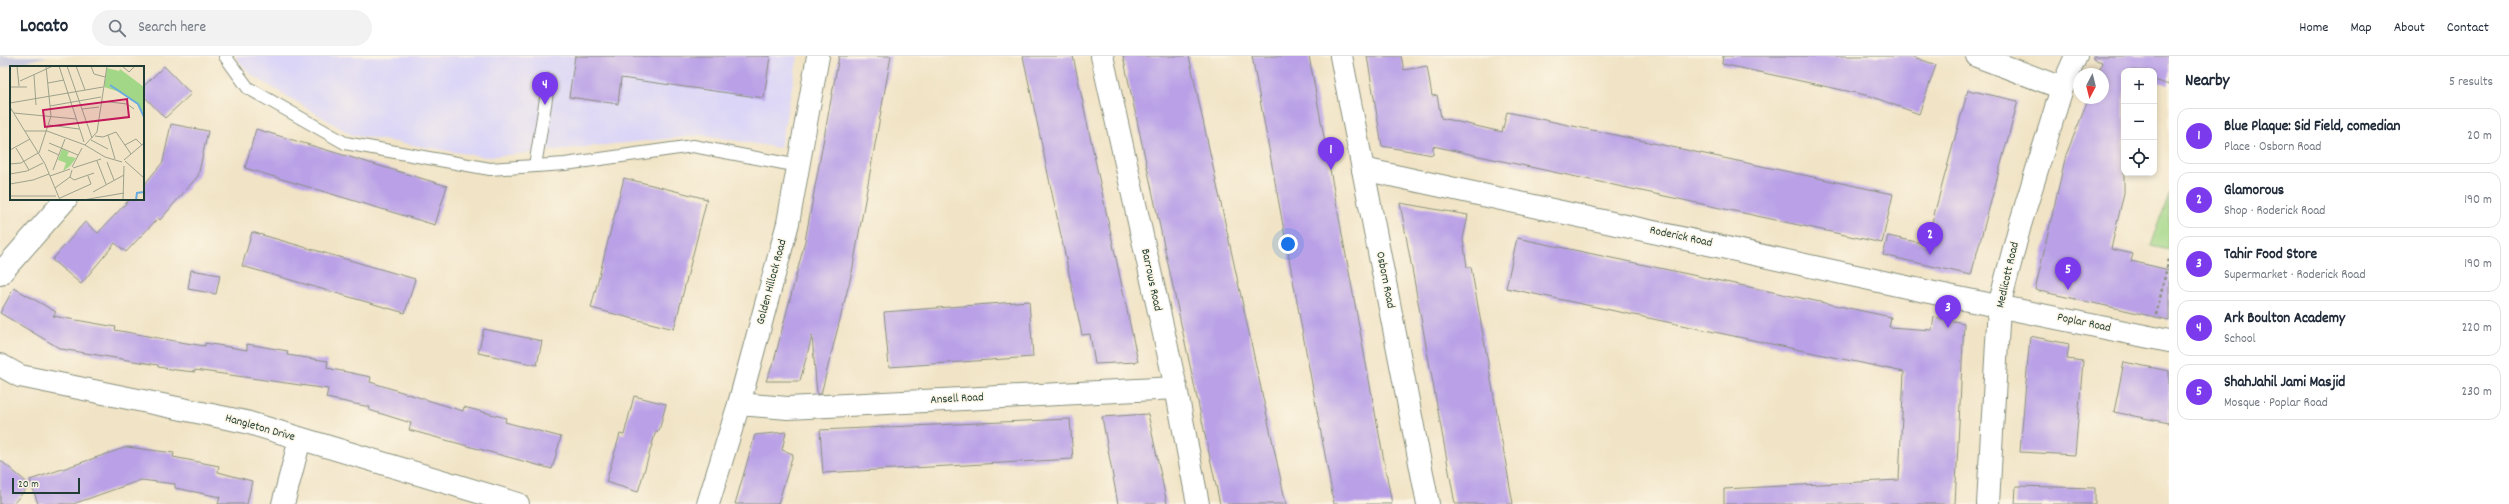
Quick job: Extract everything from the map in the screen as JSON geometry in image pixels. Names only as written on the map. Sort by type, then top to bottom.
[{"type":"street","name":"Golden Hillock Road","points":[[708,504],[739,404],[788,223],[818,56]]},
{"type":"street","name":"Barrows Road","points":[[1102,56],[1176,388],[1198,504]]},
{"type":"street","name":"Osborn Road","points":[[1341,56],[1428,504]]},
{"type":"street","points":[[1977,56],[2062,88]]},
{"type":"street","name":"Medlicott Road","points":[[1988,504],[1999,306],[2020,225],[2062,88],[2076,56]]},
{"type":"street","name":"Roderick Road","points":[[1363,168],[1999,306]]},
{"type":"street","points":[[0,274],[65,200]]},
{"type":"street","name":"Poplar Road","points":[[1999,306],[2160,339]]},
{"type":"street","name":"Hangleton Drive","points":[[0,365],[20,376],[246,422],[486,500],[518,504]]},
{"type":"street","name":"Ansell Road","points":[[739,404],[788,408],[1176,388]]},
{"type":"street","points":[[283,504],[300,439]]},
{"type":"lane","points":[[225,56],[248,88],[346,143],[490,169],[566,164],[693,146],[798,166]]},
{"type":"lane","points":[[534,166],[549,80]]},
{"type":"path","points":[[2160,339],[2169,259]]},
{"type":"shaded area","points":[[0,56],[48,56],[0,68]]},
{"type":"shaded area","points":[[235,56],[798,56],[780,148],[704,135],[486,157],[352,135],[250,74]]},
{"type":"green space","points":[[2169,194],[2169,250],[2151,246]]},
{"type":"building","points":[[575,56],[770,56],[764,98],[621,78],[618,104],[569,97]]},
{"type":"building","points":[[839,56],[891,56],[852,272],[821,394],[817,394],[812,336],[800,381],[766,381],[774,361],[805,241]]},
{"type":"building","points":[[1023,56],[1073,56],[1138,362],[1095,364],[1090,334],[1082,335]]},
{"type":"building","points":[[1123,56],[1189,56],[1286,504],[1220,504]]},
{"type":"building","points":[[1252,56],[1309,56],[1392,504],[1334,504]]},
{"type":"building","points":[[1367,56],[1401,56],[1404,70],[1427,66],[1432,96],[1437,95],[1441,118],[1502,132],[1507,112],[1893,194],[1882,243],[1433,146],[1433,155],[1382,146]]},
{"type":"building","points":[[1723,56],[1911,56],[1936,65],[1919,114],[1870,96],[1722,64]]},
{"type":"building","points":[[2093,56],[2169,56],[2169,85],[2157,81],[2157,68],[2121,68],[2121,176],[2124,176],[2124,193],[2111,249],[2133,254],[2131,261],[2169,270],[2169,320],[2035,290],[2066,155],[2087,104],[2109,104],[2109,68],[2100,68],[2102,62],[2093,59]]},
{"type":"building","points":[[164,66],[191,94],[165,118],[144,96],[144,86]]},
{"type":"building","points":[[1968,90],[2018,101],[1971,275],[1883,255],[1888,236],[1926,244]]},
{"type":"building","points":[[171,124],[208,131],[198,176],[160,220],[158,218],[126,252],[115,243],[81,284],[52,260],[85,222],[98,233],[129,200],[144,200],[144,185],[163,162]]},
{"type":"building","points":[[256,129],[447,186],[435,225],[245,168]]},
{"type":"building","points":[[624,178],[707,199],[674,329],[591,308]]},
{"type":"building","points":[[1400,203],[1468,215],[1463,239],[1467,267],[1471,267],[1513,504],[1455,504]]},
{"type":"building","points":[[252,232],[415,279],[405,313],[242,266]]},
{"type":"building","points":[[1517,238],[1891,317],[1889,327],[1932,330],[1934,317],[1964,323],[1955,504],[1724,504],[1724,489],[1899,480],[1904,372],[1506,288]]},
{"type":"building","points":[[191,270],[220,275],[216,294],[188,289]]},
{"type":"building","points":[[14,288],[56,312],[53,316],[116,327],[115,330],[205,346],[205,343],[247,350],[247,344],[288,351],[287,355],[328,361],[327,368],[371,377],[370,382],[463,411],[464,407],[506,418],[505,422],[561,437],[552,469],[409,430],[411,423],[369,410],[370,407],[326,398],[328,389],[195,370],[195,372],[176,370],[158,367],[158,365],[61,349],[0,313]]},
{"type":"building","points":[[1029,301],[1033,357],[889,367],[884,312]]},
{"type":"building","points":[[484,329],[542,341],[537,365],[478,353]]},
{"type":"building","points":[[2030,336],[2069,344],[2067,359],[2083,361],[2075,455],[2020,452]]},
{"type":"building","points":[[2124,362],[2169,371],[2169,423],[2114,412]]},
{"type":"building","points":[[634,396],[666,404],[659,431],[656,431],[638,492],[606,482],[620,434],[624,435]]},
{"type":"building","points":[[1148,414],[1167,504],[1118,504],[1102,417]]},
{"type":"building","points":[[1070,419],[1073,459],[823,473],[820,430]]},
{"type":"building","points":[[786,432],[782,450],[793,454],[778,504],[735,504],[755,435]]},
{"type":"building","points":[[127,447],[174,453],[173,457],[219,466],[218,472],[252,481],[247,504],[218,504],[220,497],[175,488],[175,484],[141,480],[73,504],[38,504],[30,480]]},
{"type":"building","points":[[0,460],[30,485],[13,504],[0,504]]},
{"type":"building","points":[[2016,486],[2095,488],[2095,504],[2015,504]]},
{"type":"place","name":"Ark Boulton Academy","points":[[545,105]]},
{"type":"place","name":"Blue Plaque: Sid Field, comedian","points":[[1331,170]]},
{"type":"place","name":"Glamorous","points":[[1930,255]]},
{"type":"place","name":"ShahJahil Jami Masjid","points":[[2068,290]]},
{"type":"place","name":"Tahir Food Store","points":[[1948,328]]}]
